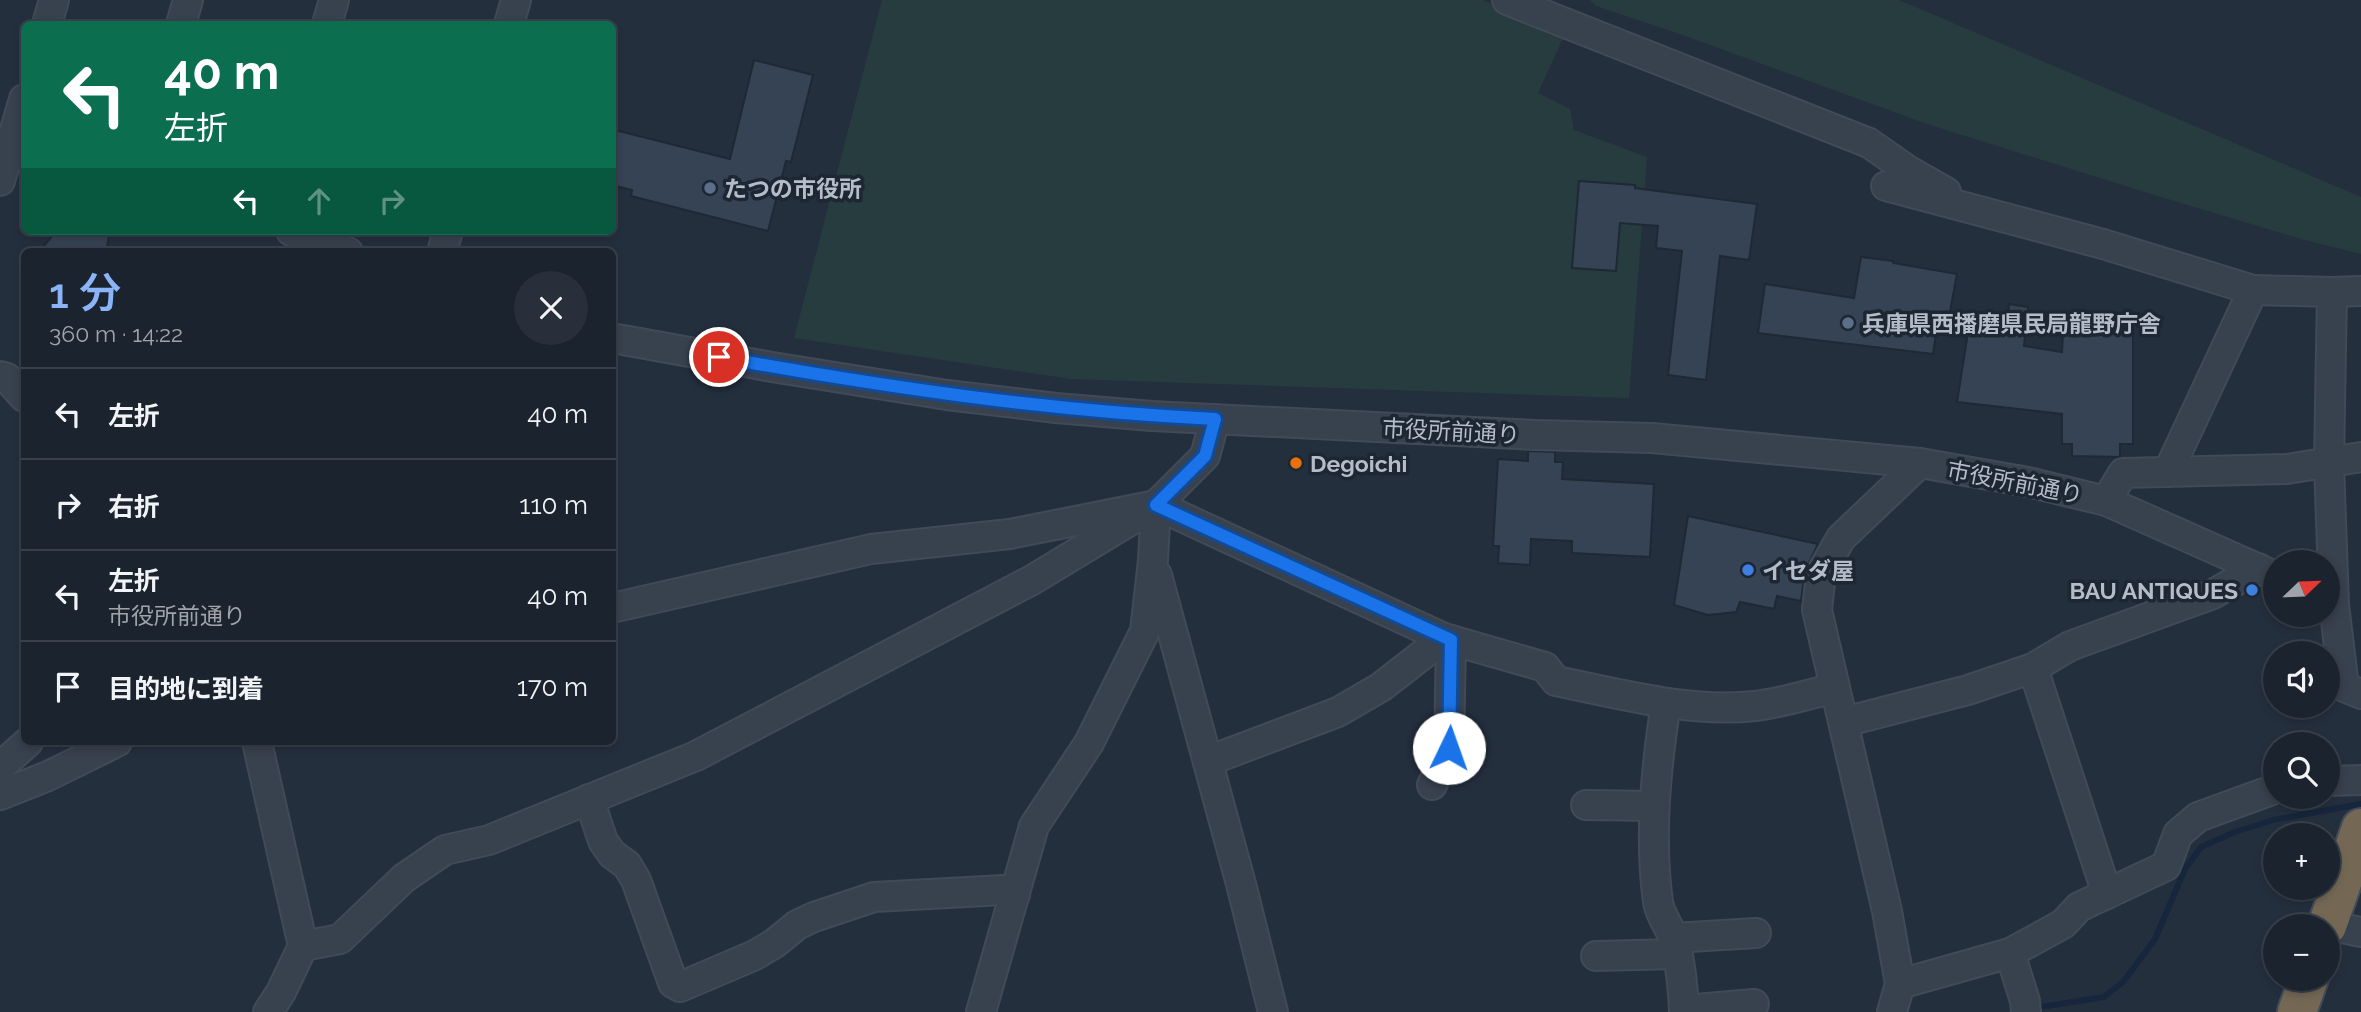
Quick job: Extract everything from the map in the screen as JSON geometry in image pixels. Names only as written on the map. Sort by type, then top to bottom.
[{"type":"highway","points":[[2340,918],[2361,828]]},
{"type":"highway","points":[[2297,1012],[2304,991]]},
{"type":"street","points":[[48,21],[54,0]]},
{"type":"street","points":[[182,21],[188,0]]},
{"type":"street","points":[[328,21],[334,0]]},
{"type":"street","points":[[510,21],[516,0]]},
{"type":"street","points":[[1507,0],[1869,143],[1909,171],[1984,213]]},
{"type":"street","points":[[8,164],[21,111]]},
{"type":"street","points":[[1886,186],[2103,244],[2253,290],[2361,291]]},
{"type":"street","points":[[302,235],[337,248]]},
{"type":"street","points":[[2168,472],[2253,290]]},
{"type":"street","points":[[2330,550],[2332,292]]},
{"type":"street","name":"市役所前通り","points":[[616,339],[947,395],[1056,408],[1215,419],[1652,438],[1920,463],[2028,482],[2106,501],[2263,570]]},
{"type":"street","points":[[0,376],[7,378],[21,394]]},
{"type":"street","points":[[303,946],[340,939],[404,878],[445,850],[489,840],[696,756],[1032,580],[1156,505],[1205,456],[1215,419]]},
{"type":"street","points":[[2106,501],[2123,473],[2287,469],[2361,457]]},
{"type":"street","points":[[1892,1012],[1900,984],[1887,911],[1817,610],[1821,573],[1841,538],[1920,463]]},
{"type":"street","points":[[981,1012],[1034,826],[1089,743],[1145,631],[1156,505]]},
{"type":"street","points":[[616,607],[871,549],[1010,534],[1156,505],[1448,639],[1545,667],[1556,681],[1666,703],[1717,707],[1756,706],[1835,688]]},
{"type":"street","points":[[1153,560],[1273,1012]]},
{"type":"street","points":[[1844,722],[1968,690],[2033,668],[2070,646],[2263,574]]},
{"type":"street","points":[[2340,608],[2361,618]]},
{"type":"street","points":[[2335,627],[2344,687],[2361,694]]},
{"type":"street","points":[[1208,761],[1338,712],[1381,687],[1448,639]]},
{"type":"street","points":[[1432,785],[1449,748],[1448,639]]},
{"type":"street","points":[[2033,668],[2106,894]]},
{"type":"street","points":[[1666,703],[1657,759],[1654,806],[1658,905],[1675,946],[1684,1011],[1754,1004]]},
{"type":"street","points":[[0,767],[25,745]]},
{"type":"street","points":[[0,795],[48,776],[111,745]]},
{"type":"street","points":[[258,745],[303,946],[281,992],[268,1012]]},
{"type":"street","points":[[2340,781],[2361,780]]},
{"type":"street","points":[[1900,984],[2010,953],[2063,924],[2079,907],[2166,866],[2178,834],[2198,817],[2263,793]]},
{"type":"street","points":[[589,799],[603,841],[612,854],[627,865],[636,880],[673,983],[680,987],[755,955],[797,925],[814,917],[874,897],[1004,890],[1015,895]]},
{"type":"street","points":[[1586,805],[1654,806]]},
{"type":"street","points":[[1596,956],[1756,933]]},
{"type":"street","points":[[2010,953],[2026,1012]]},
{"type":"green space","points":[[882,0],[1483,0],[1564,36],[1538,93],[1570,109],[1574,130],[1647,157],[1629,398],[1071,379],[794,338]]},
{"type":"green space","points":[[1590,0],[1899,0],[2361,197],[2361,254],[2301,239],[1927,124],[1596,6]]},
{"type":"building","points":[[754,60],[813,75],[791,162],[786,161],[768,231],[631,196],[632,190],[616,186],[616,130],[730,159]]},
{"type":"building","points":[[1579,181],[1635,185],[1635,188],[1757,204],[1749,260],[1720,256],[1706,380],[1668,375],[1682,251],[1656,248],[1658,226],[1620,223],[1616,271],[1572,268]]},
{"type":"building","points":[[53,235],[109,235],[107,248],[42,248]]},
{"type":"building","points":[[1861,257],[1957,274],[1950,312],[2008,319],[2009,304],[2028,307],[2024,346],[2062,352],[2063,332],[2133,332],[2133,444],[2120,444],[2120,457],[2072,456],[2072,444],[2062,444],[2062,414],[1957,402],[1968,332],[1937,328],[1933,354],[1758,333],[1765,284],[1854,298]]},
{"type":"building","points":[[1528,451],[1555,452],[1555,462],[1563,462],[1562,479],[1654,484],[1650,557],[1572,553],[1572,541],[1531,539],[1530,565],[1498,563],[1499,546],[1493,546],[1498,459],[1528,461]]},
{"type":"building","name":"イセダ屋","points":[[1688,516],[1818,544],[1805,571],[1801,601],[1777,596],[1774,609],[1740,602],[1736,612],[1708,615],[1674,605]]},
{"type":"waterway","points":[[2034,1008],[2104,997],[2124,981],[2155,939],[2185,869],[2201,847],[2235,832],[2273,820],[2361,804]]},
{"type":"place","name":"たつの市役所","points":[[710,188]]},
{"type":"place","name":"兵庫県西播磨県民局龍野庁舎","points":[[1848,323]]},
{"type":"place","name":"Degoichi","points":[[1296,463]]},
{"type":"place","name":"イセダ屋","points":[[1748,570]]},
{"type":"place","name":"BAU ANTIQUES","points":[[2252,590]]},
{"type":"route","points":[[719,357],[947,395],[1056,408],[1215,419],[1205,456],[1156,505],[1451,640],[1449,748]]}]
